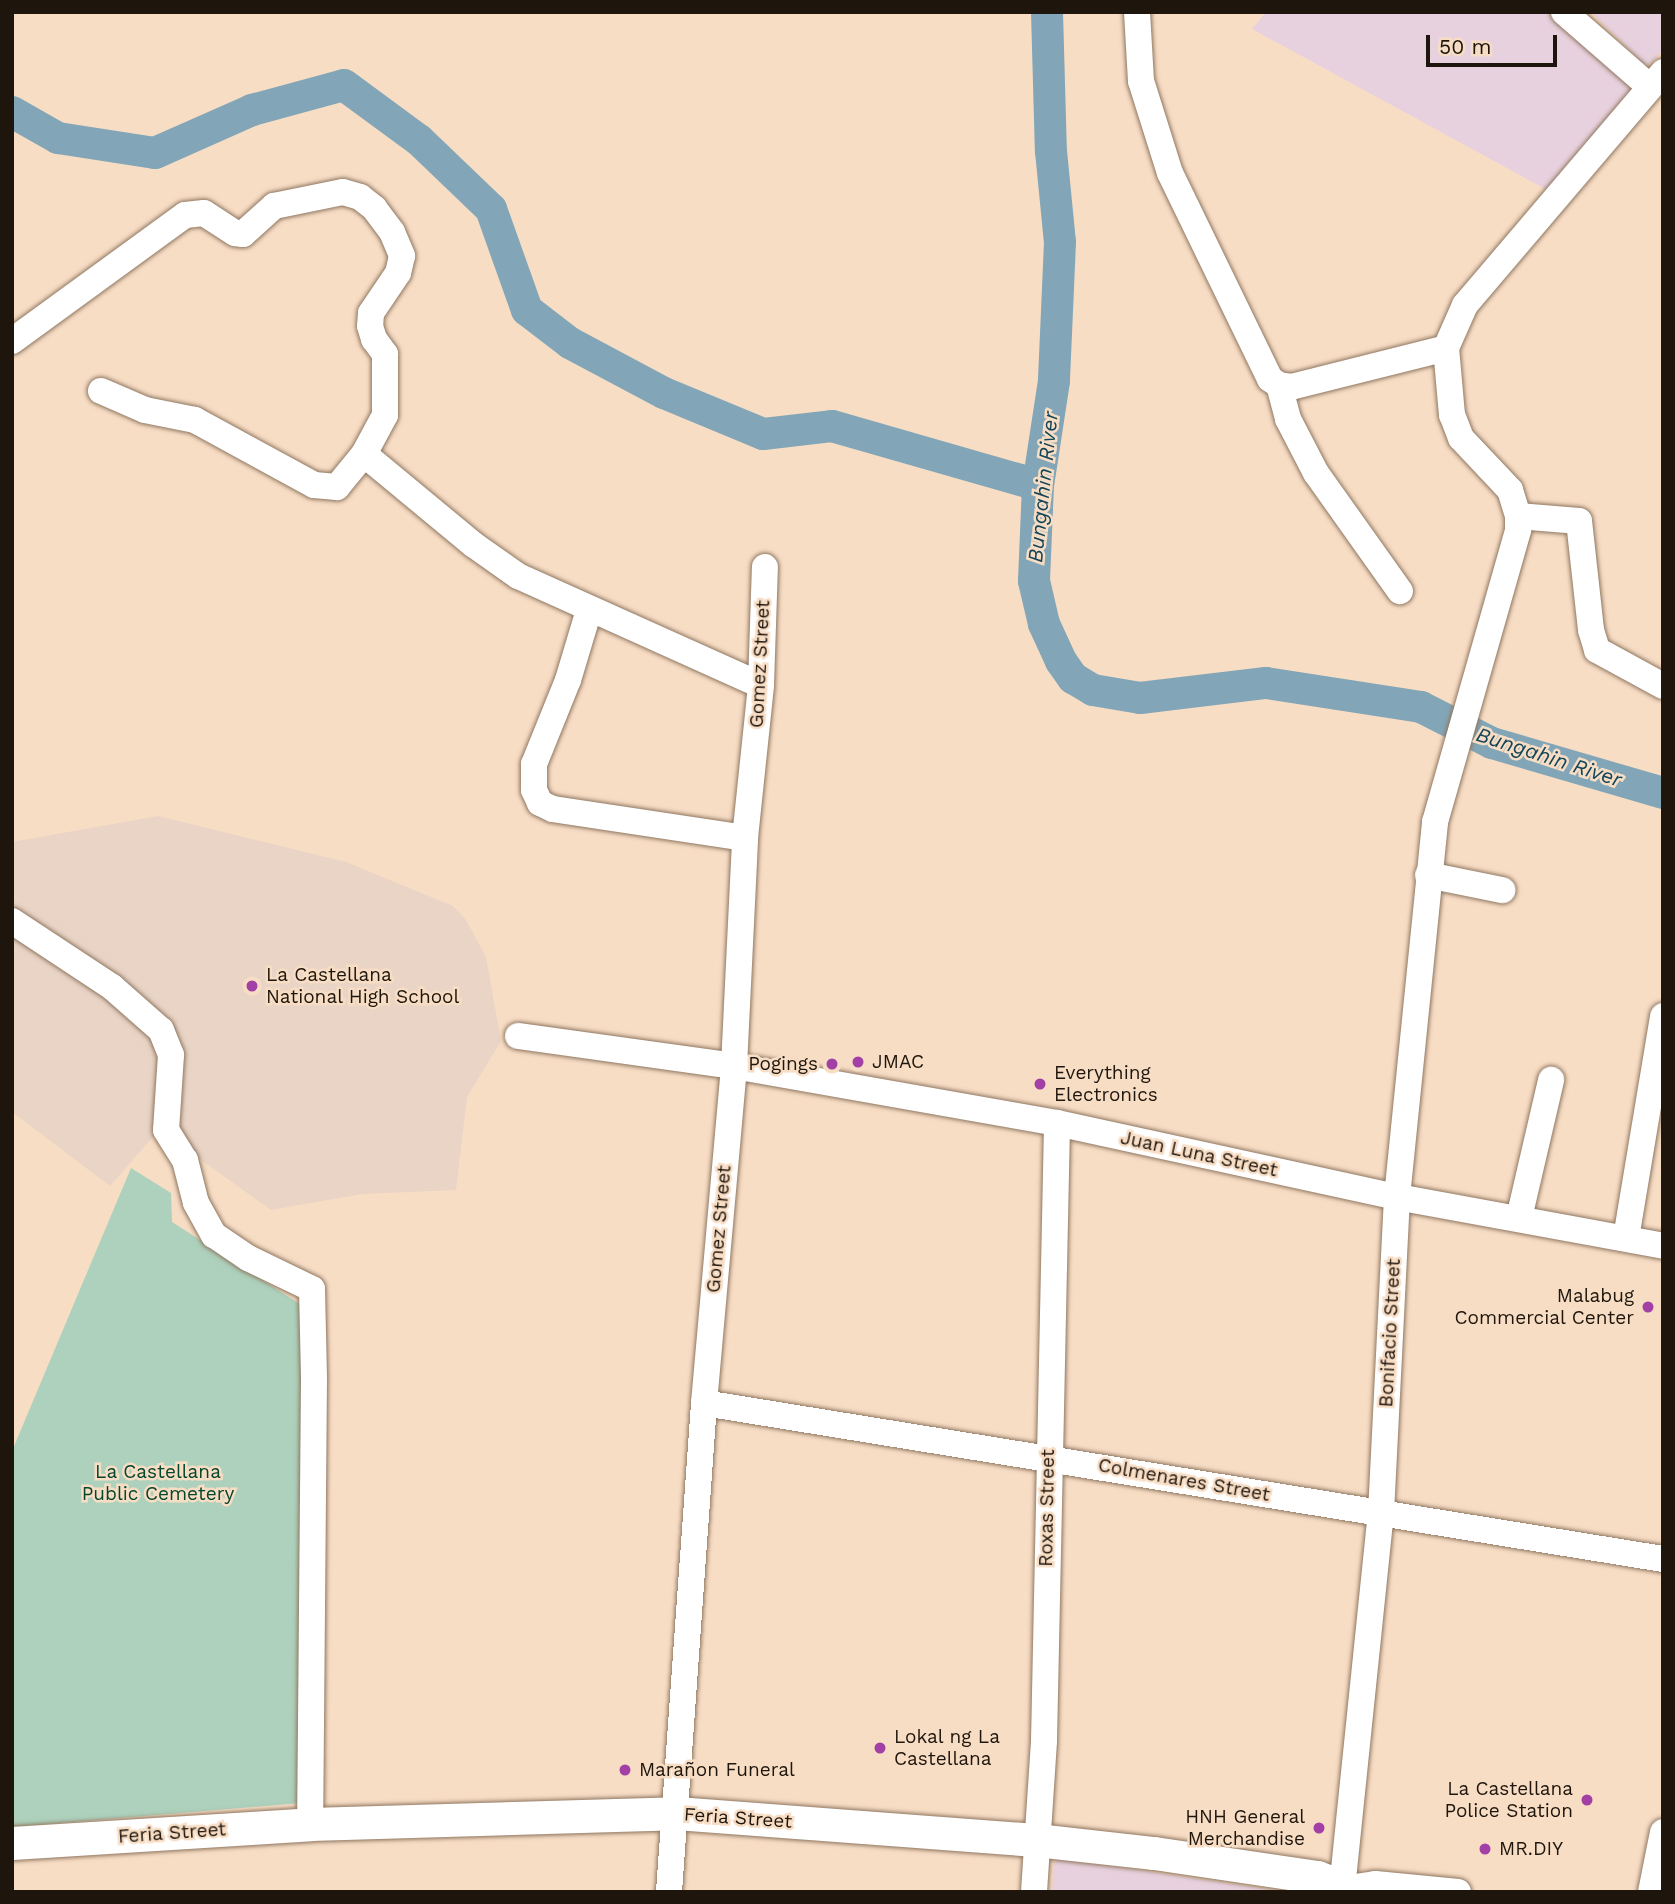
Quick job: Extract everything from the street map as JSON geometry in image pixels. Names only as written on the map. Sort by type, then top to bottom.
[{"type":"main road","name":"Feria Street","points":[[12,1843],[310,1825],[676,1813],[1036,1840],[1282,1871],[1317,1877],[1342,1890]]},
{"type":"street","points":[[1137,12],[1141,81],[1170,173],[1270,379],[1279,385],[1292,387],[1446,348]]},
{"type":"street","points":[[1564,12],[1656,80],[1465,305],[1446,348],[1452,415],[1461,438],[1510,490],[1518,516],[1579,521],[1591,630],[1597,650],[1663,686]]},
{"type":"street","points":[[12,341],[185,215],[204,213],[235,233],[243,234],[274,206],[343,192],[360,197],[374,208],[392,232],[402,256],[398,274],[371,313],[374,340],[386,354],[385,415],[364,454],[337,487],[325,488],[260,458],[195,420],[145,410],[101,391]]},
{"type":"street","points":[[1279,385],[1289,419],[1316,473],[1400,591]]},
{"type":"street","points":[[364,454],[474,545],[518,576],[761,685]]},
{"type":"street","name":"Bonifacio Street","points":[[1342,1890],[1381,1513],[1397,1197],[1428,875],[1435,822],[1446,776],[1518,530],[1518,516]]},
{"type":"street","name":"Gomez Street","points":[[669,1892],[704,1403],[734,1066],[745,838],[761,685],[765,567]]},
{"type":"street","points":[[589,610],[568,680],[534,764],[534,790],[540,803],[553,809],[745,838]]},
{"type":"street","points":[[1428,875],[1502,890]]},
{"type":"street","points":[[12,921],[112,987],[161,1030],[171,1055],[166,1130],[185,1160],[196,1203],[214,1235],[248,1258],[312,1289],[314,1379],[310,1825]]},
{"type":"street","points":[[1626,1238],[1663,1016]]},
{"type":"street","name":"Juan Luna Street","points":[[518,1036],[734,1066],[1057,1123],[1397,1197],[1663,1246]]},
{"type":"street","points":[[1519,1218],[1550,1080]]},
{"type":"street","name":"Roxas Street","points":[[1034,1892],[1044,1741],[1057,1123]]},
{"type":"street","name":"Colmenares Street","points":[[704,1403],[1663,1559]]},
{"type":"street","points":[[1651,1892],[1663,1832]]},
{"type":"street","points":[[1342,1890],[1375,1884],[1458,1892]]},
{"type":"shaded area","points":[[1266,12],[1547,12],[1633,88],[1547,190],[1252,29]]},
{"type":"shaded area","points":[[1591,12],[1663,12],[1663,50],[1647,67]]},
{"type":"shaded area","name":"La Castellana National High School","points":[[158,816],[346,862],[453,906],[466,920],[486,957],[501,1041],[467,1097],[456,1190],[362,1194],[271,1210],[159,1130],[110,1186],[12,1112],[12,842]]},
{"type":"shaded area","points":[[1055,1858],[1287,1892],[1052,1892]]},
{"type":"green space","name":"La Castellana Public Cemetery","points":[[131,1168],[171,1193],[172,1222],[306,1308],[301,1803],[12,1827],[12,1451]]},
{"type":"waterway","name":"Bungahin River","points":[[1047,12],[1051,151],[1060,242],[1054,381],[1038,485],[1034,581],[1044,624],[1061,661],[1073,678],[1093,690],[1140,698],[1266,683],[1421,707],[1492,743],[1663,793]]},
{"type":"waterway","points":[[12,112],[58,138],[155,153],[252,110],[344,85],[419,140],[491,209],[527,310],[570,343],[664,393],[763,434],[832,426],[1038,485]]},
{"type":"place","name":"La Castellana National High School","points":[[252,986]]},
{"type":"place","name":"JMAC","points":[[858,1062]]},
{"type":"place","name":"Pogings","points":[[832,1064]]},
{"type":"place","name":"Everything Electronics","points":[[1040,1084]]},
{"type":"place","name":"Malabug Commercial Center","points":[[1648,1307]]},
{"type":"place","name":"Lokal ng La Castellana","points":[[880,1748]]},
{"type":"place","name":"Marañon Funeral","points":[[625,1770]]},
{"type":"place","name":"La Castellana Police Station","points":[[1587,1800]]},
{"type":"place","name":"HNH General Merchandise","points":[[1319,1828]]},
{"type":"place","name":"MR.DIY","points":[[1485,1849]]}]
